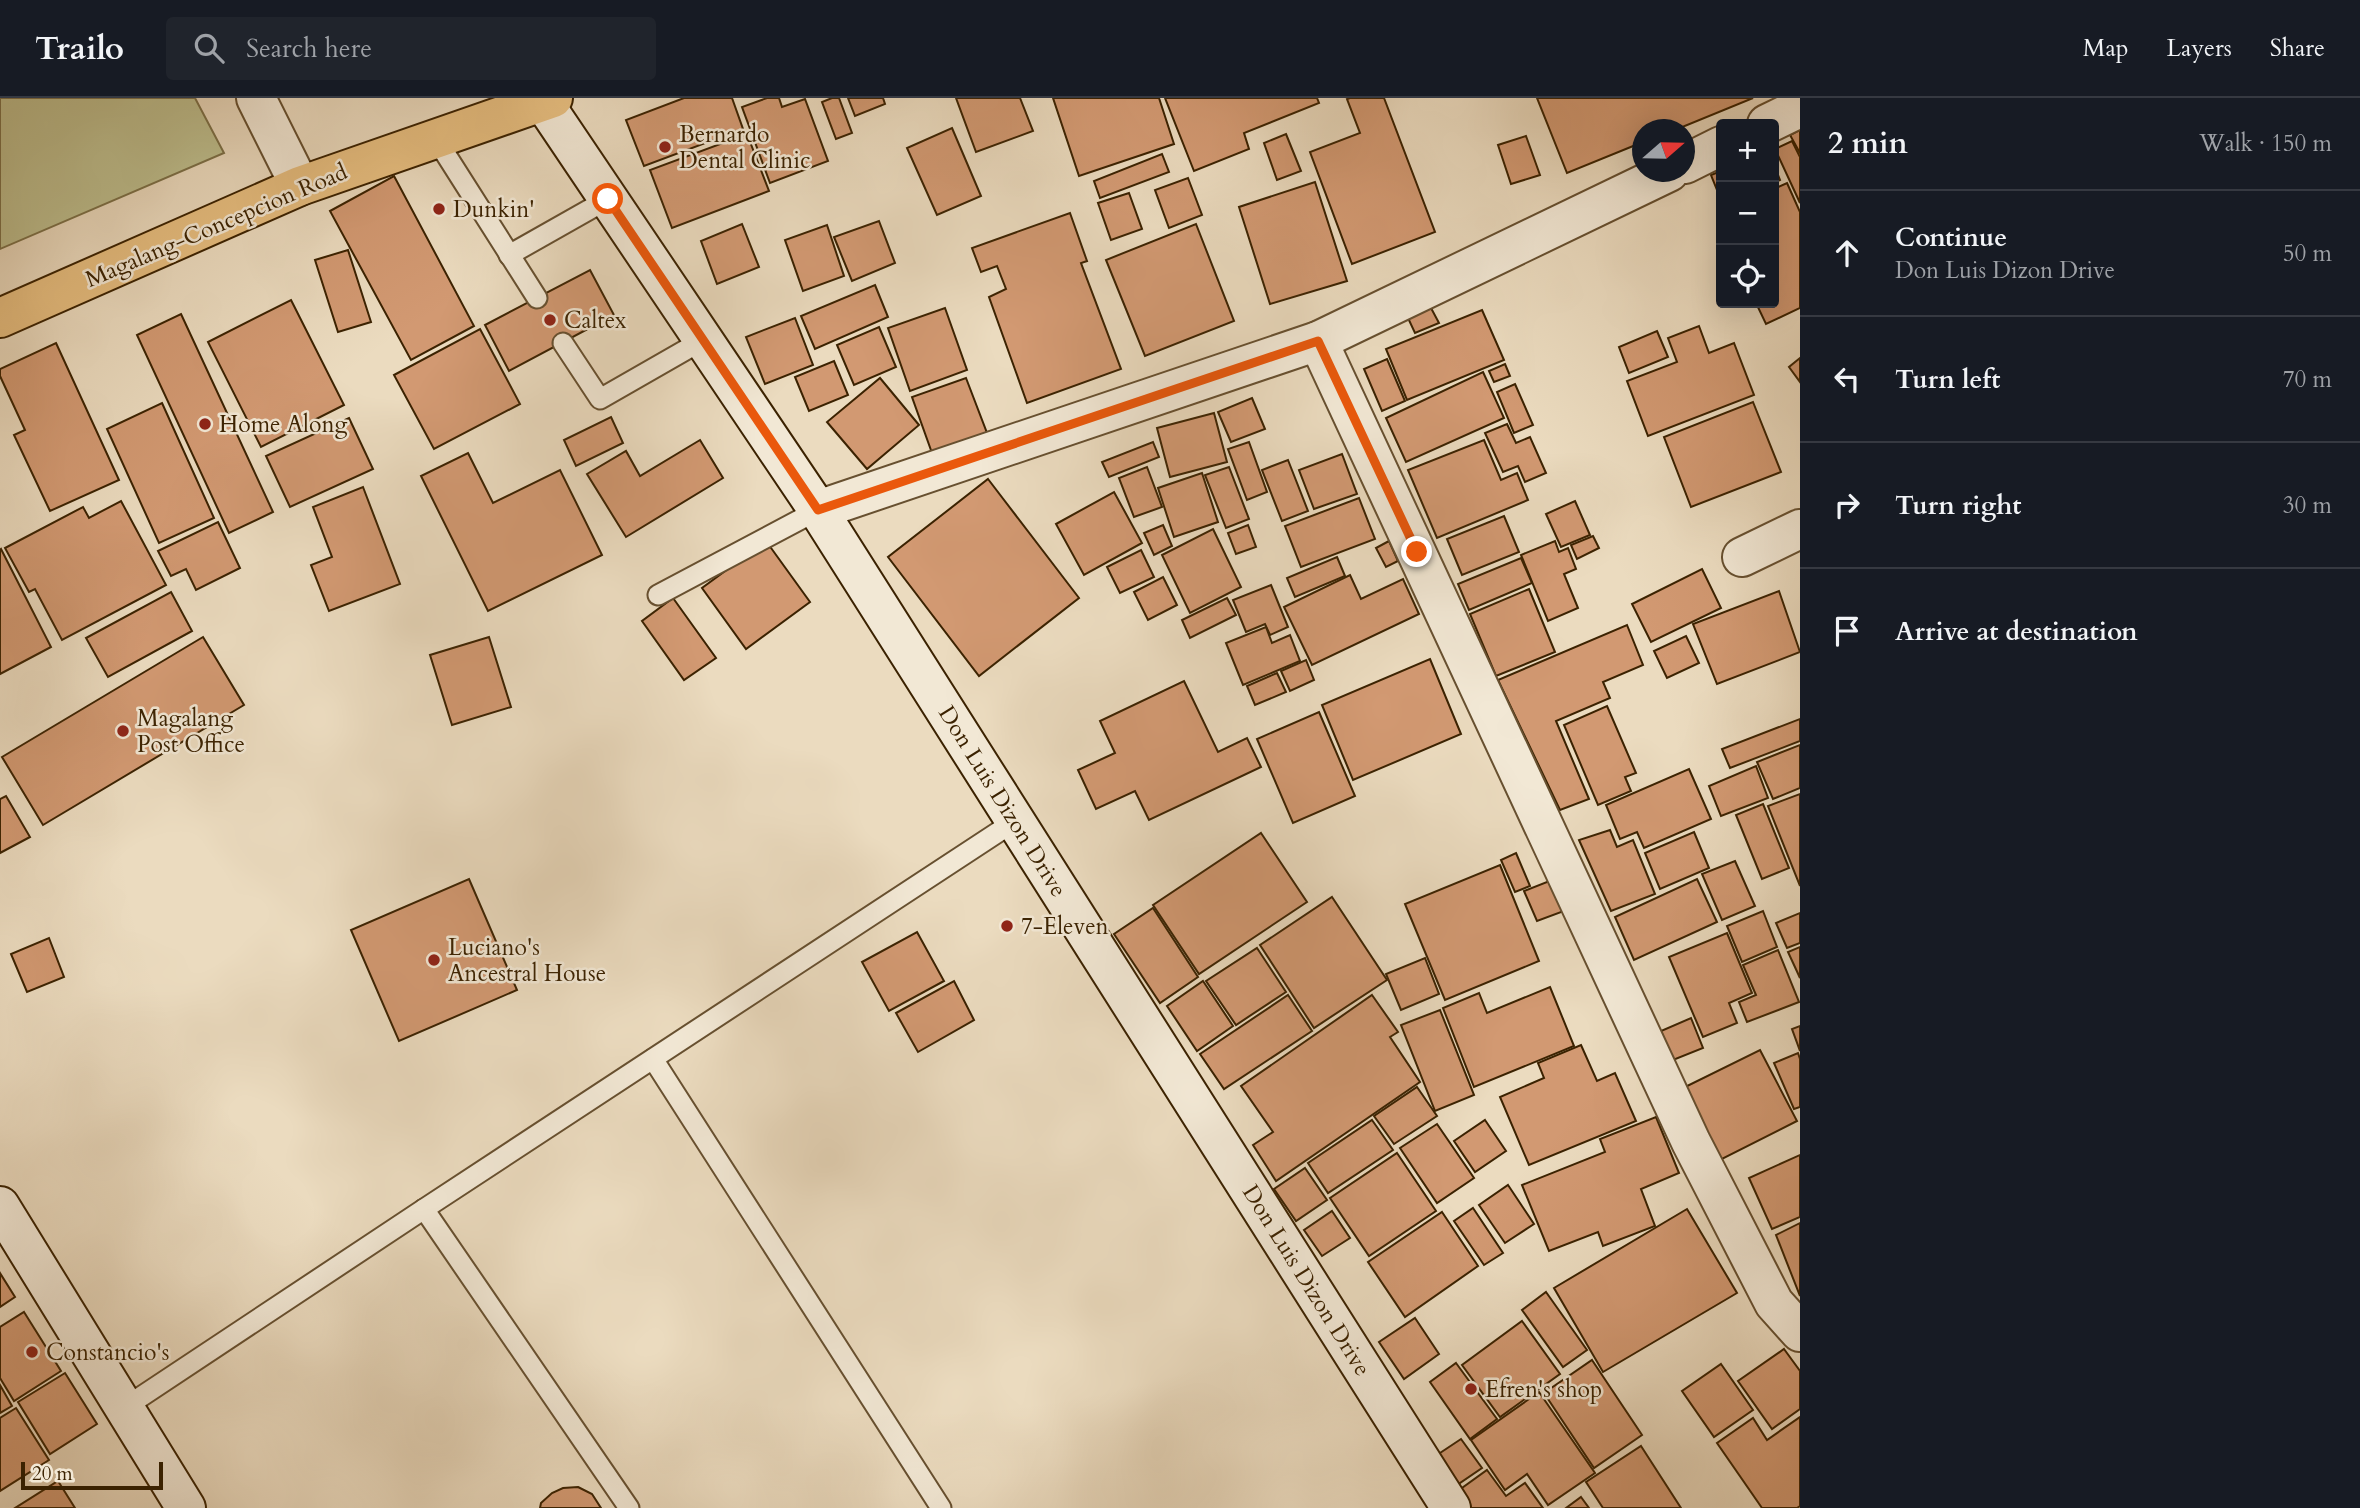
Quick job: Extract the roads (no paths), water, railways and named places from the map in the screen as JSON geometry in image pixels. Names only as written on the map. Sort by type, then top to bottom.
[{"type":"main road","name":"Magalang-Concepcion Road","points":[[0,317],[299,186],[548,100]]},
{"type":"street","points":[[256,98],[299,186]]},
{"type":"street","name":"Don Luis Dizon Drive","points":[[548,100],[608,199],[818,510],[1451,1508]]},
{"type":"street","points":[[1777,119],[1800,108]]},
{"type":"street","points":[[1695,159],[1716,148]]},
{"type":"street","points":[[818,510],[1318,341],[1648,182]]},
{"type":"street","points":[[1318,341],[1691,1142],[1774,1303],[1800,1332]]},
{"type":"street","points":[[1742,558],[1800,529]]},
{"type":"street","points":[[0,1206],[186,1508]]},
{"type":"lane","points":[[436,139],[537,298]]},
{"type":"lane","points":[[509,255],[608,199]]},
{"type":"lane","points":[[563,343],[600,398],[703,340]]},
{"type":"lane","points":[[658,595],[818,510]]},
{"type":"lane","points":[[124,1408],[1015,821]]},
{"type":"lane","points":[[653,1059],[941,1508]]},
{"type":"lane","points":[[424,1209],[629,1508]]},
{"type":"place","name":"Bernardo Dental Clinic","points":[[665,147]]},
{"type":"place","name":"Dunkin'","points":[[439,209]]},
{"type":"place","name":"Caltex","points":[[550,320]]},
{"type":"place","name":"Home Along","points":[[205,424]]},
{"type":"place","name":"Magalang Post Office","points":[[123,731]]},
{"type":"place","name":"7-Eleven","points":[[1007,926]]},
{"type":"place","name":"Luciano's Ancestral House","points":[[434,960]]},
{"type":"place","name":"Constancio's","points":[[32,1352]]},
{"type":"place","name":"Efren's shop","points":[[1471,1389]]}]
